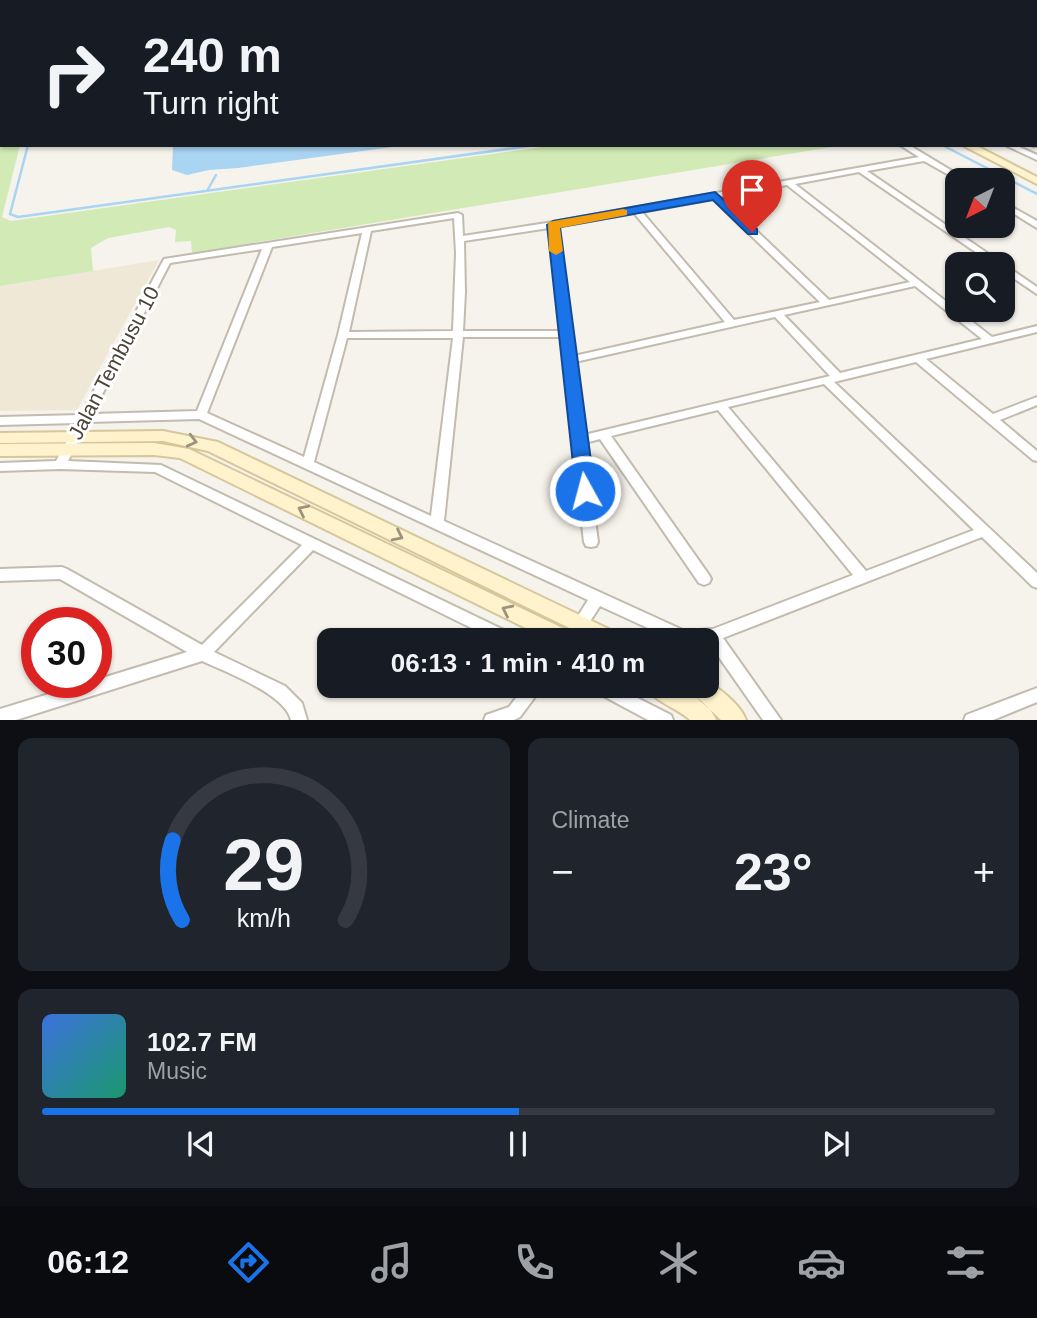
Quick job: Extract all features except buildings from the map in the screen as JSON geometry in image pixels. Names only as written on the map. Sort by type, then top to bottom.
[{"type":"street","points":[[907,147],[945,169]]},
{"type":"street","points":[[971,147],[1037,181]]},
{"type":"street","points":[[982,147],[1037,174]]},
{"type":"street","points":[[1012,147],[1037,158]]},
{"type":"street","points":[[460,239],[553,225],[926,158]]},
{"type":"street","points":[[861,170],[981,252]]},
{"type":"street","points":[[789,183],[990,341]]},
{"type":"street","points":[[715,196],[827,303]]},
{"type":"street","points":[[636,210],[732,324]]},
{"type":"street","points":[[1015,211],[1037,225]]},
{"type":"street","points":[[201,415],[268,245],[458,215],[460,239],[457,335],[437,524]]},
{"type":"street","points":[[553,225],[591,542]]},
{"type":"street","points":[[308,464],[343,335],[367,230]]},
{"type":"street","name":"Jalan Tembusu 10","points":[[68,451],[167,261],[268,245]]},
{"type":"street","points":[[1015,275],[1037,290]]},
{"type":"street","points":[[569,360],[917,283]]},
{"type":"street","points":[[776,314],[832,379],[982,531],[1037,582]]},
{"type":"street","points":[[579,440],[1037,329]]},
{"type":"street","points":[[343,335],[566,334]]},
{"type":"street","points":[[918,358],[1037,457]]},
{"type":"street","points":[[992,419],[1037,401]]},
{"type":"street","points":[[721,406],[863,578]]},
{"type":"street","points":[[0,421],[201,415],[662,628]]},
{"type":"street","points":[[603,434],[704,579]]},
{"type":"street","points":[[0,467],[68,451],[163,436],[212,446],[588,628]]},
{"type":"street","points":[[0,438],[158,468],[485,628]]},
{"type":"street","points":[[0,450],[168,450],[198,458],[545,628]]},
{"type":"street","points":[[719,633],[982,531]]},
{"type":"street","points":[[0,717],[203,654],[312,543]]},
{"type":"street","points":[[0,575],[62,573],[203,654],[279,691],[296,708],[299,719]]},
{"type":"street","points":[[577,628],[597,598]]},
{"type":"street","points":[[719,643],[773,719]]},
{"type":"street","points":[[972,719],[1037,695]]},
{"type":"street","points":[[492,719],[514,712],[525,698]]},
{"type":"street","points":[[623,698],[665,719]]},
{"type":"street","points":[[677,698],[706,719]]},
{"type":"street","points":[[712,698],[737,719]]},
{"type":"shaded area","points":[[159,260],[77,410],[0,411],[0,286]]},
{"type":"green space","points":[[0,147],[20,147],[2,217],[11,221],[542,147],[832,147],[192,253],[191,241],[175,242],[176,230],[169,227],[108,238],[91,248],[93,271],[0,286]]},
{"type":"water","points":[[173,147],[392,147],[187,175],[172,170]]},
{"type":"waterway","points":[[27,147],[10,214],[18,217],[207,191]]},
{"type":"waterway","points":[[207,191],[522,147]]},
{"type":"waterway","points":[[946,147],[1037,194]]},
{"type":"waterway","points":[[207,191],[216,175]]},
{"type":"slow traffic","points":[[556,251],[553,225],[623,212]]},
{"type":"route","points":[[585,491],[553,225],[715,196],[752,232]]}]
